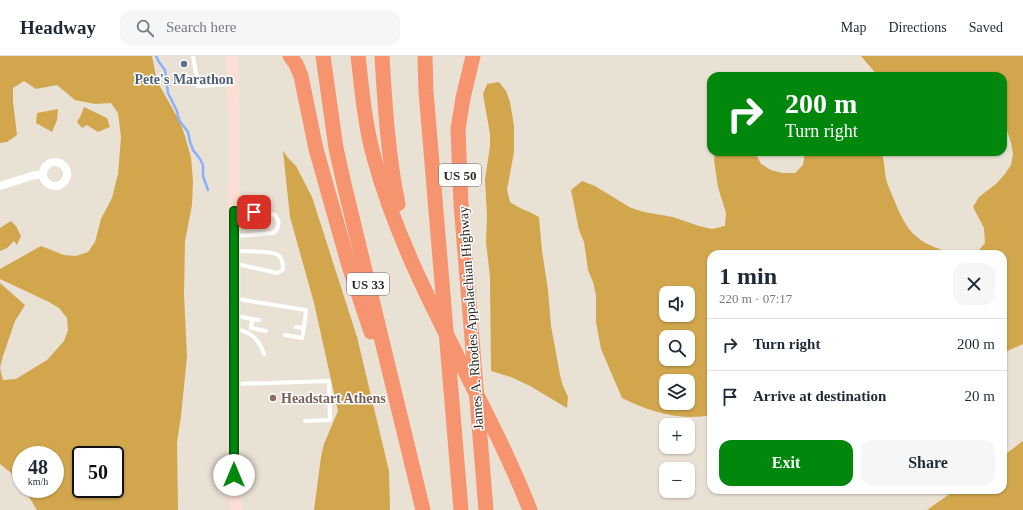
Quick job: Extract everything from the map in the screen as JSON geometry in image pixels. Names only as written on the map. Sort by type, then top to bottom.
[{"type":"highway","points":[[290,56],[296,64],[301,76],[316,149],[349,266],[408,447]]},
{"type":"highway","name":"US 33","points":[[324,56],[334,132],[342,177],[423,510]]},
{"type":"highway","points":[[358,56],[366,123],[375,161],[389,205],[415,271],[508,458],[530,510]]},
{"type":"highway","points":[[382,56],[392,177],[415,271]]},
{"type":"highway","name":"James A. Rhodes Appalachian Highway","points":[[425,56],[426,91],[461,510]]},
{"type":"highway","name":"James A. Rhodes Appalachian Highway","points":[[473,56],[463,98],[458,129],[468,296],[486,510]]},
{"type":"main road","points":[[232,56],[234,103],[234,384],[236,510]]},
{"type":"street","points":[[0,186],[35,175],[43,175]]},
{"type":"lane","points":[[193,56],[198,86],[233,84]]},
{"type":"lane","points":[[234,211],[267,213],[275,215],[279,225],[277,230],[273,233],[234,236]]},
{"type":"lane","points":[[234,251],[267,252],[276,254],[281,257],[284,269],[277,273],[234,264]]},
{"type":"lane","points":[[234,298],[306,310],[302,338],[284,335]]},
{"type":"lane","points":[[252,319],[251,328],[266,331]]},
{"type":"lane","points":[[234,322],[252,319],[259,320]]},
{"type":"lane","points":[[234,322],[242,330],[256,338],[264,354]]},
{"type":"lane","points":[[296,327],[304,328]]},
{"type":"lane","points":[[234,384],[329,381],[330,420],[305,421]]},
{"type":"shaded area","points":[[0,56],[152,56],[157,81],[180,122],[184,133],[191,157],[193,181],[192,205],[185,241],[184,295],[187,357],[177,443],[178,510],[37,510],[30,498],[64,498],[64,446],[12,446],[12,474],[0,464],[0,368],[3,380],[16,379],[47,360],[64,341],[68,330],[67,318],[59,308],[0,279],[0,269],[41,246],[64,255],[76,256],[88,252],[95,242],[101,219],[112,198],[118,174],[121,137],[118,113],[111,103],[95,104],[75,100],[57,85],[36,89],[24,81],[13,88],[17,135],[7,142],[0,143]]},
{"type":"shaded area","points":[[861,56],[1023,56],[1023,344],[1007,351],[1007,250],[979,250],[985,243],[984,228],[973,207],[979,197],[997,183],[1005,174],[1011,165],[1013,154],[1007,130],[1007,72],[875,72]]},
{"type":"shaded area","points":[[499,82],[506,91],[510,102],[514,126],[514,152],[507,190],[510,202],[539,217],[551,326],[560,375],[568,397],[567,408],[530,386],[511,377],[491,371],[490,277],[486,242],[487,216],[485,180],[490,146],[490,134],[483,94],[487,84]]},
{"type":"shaded area","points":[[84,107],[107,118],[110,127],[98,132],[87,125],[82,128],[77,122]]},
{"type":"shaded area","points":[[58,109],[57,120],[52,132],[36,123],[37,113]]},
{"type":"shaded area","points":[[283,151],[296,166],[312,197],[357,337],[389,471],[390,510],[314,510],[324,444],[338,411],[314,303],[290,217]]},
{"type":"shaded area","points":[[714,156],[757,156],[761,164],[771,170],[782,173],[795,173],[803,165],[804,156],[882,156],[886,179],[899,212],[914,235],[929,245],[944,250],[707,250],[707,416],[699,417],[677,416],[654,411],[622,398],[601,349],[596,322],[596,295],[588,270],[584,242],[579,230],[571,190],[582,181],[595,186],[631,208],[673,217],[712,229],[725,226],[726,213],[718,187]]},
{"type":"shaded area","points":[[11,221],[16,226],[21,236],[17,245],[14,241],[7,248],[0,251],[0,228]]},
{"type":"shaded area","points":[[0,283],[25,305],[15,321],[0,368]]},
{"type":"shaded area","points":[[1023,441],[1023,510],[927,510],[949,494],[1007,494],[1007,453]]},
{"type":"waterway","points":[[156,56],[165,70],[168,93],[177,111],[179,120],[188,132],[193,150],[203,165],[203,176],[208,190]]},
{"type":"place","name":"Pete's Marathon","points":[[184,64]]},
{"type":"place","name":"Headstart Athens","points":[[273,398]]},
{"type":"route","points":[[234,475],[234,211],[254,212]]}]
